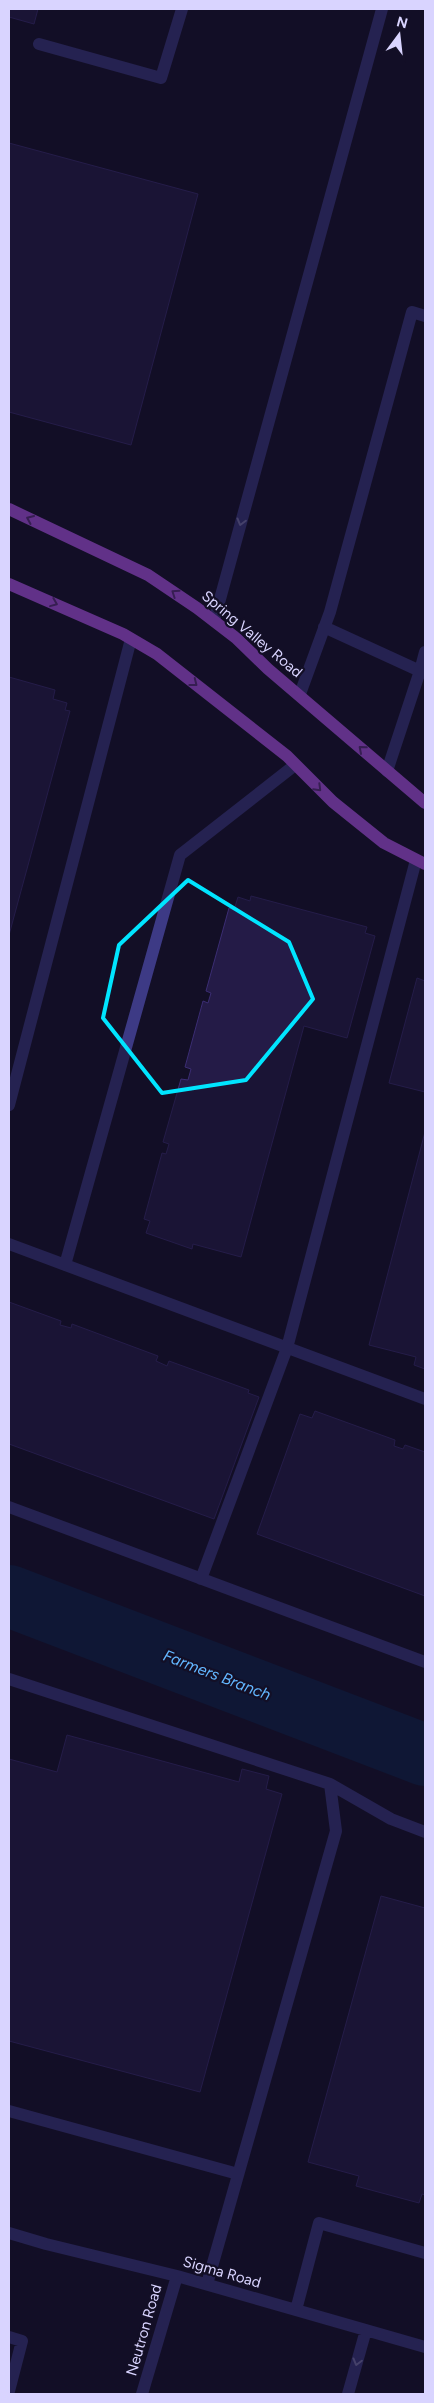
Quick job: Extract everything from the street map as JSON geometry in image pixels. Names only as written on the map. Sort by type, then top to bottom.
[{"type":"main road","name":"Spring Valley Road","points":[[9,509],[148,576],[214,621],[425,803]]},
{"type":"main road","points":[[9,584],[131,639],[157,654],[296,765],[333,802],[384,843],[421,862]]},
{"type":"street","points":[[39,44],[161,78],[182,9]]},
{"type":"street","points":[[214,621],[382,9]]},
{"type":"street","points":[[300,694],[324,627],[412,312],[425,316]]},
{"type":"street","points":[[324,627],[423,672]]},
{"type":"street","points":[[9,1105],[131,639]]},
{"type":"street","points":[[387,771],[423,672],[425,652]]},
{"type":"street","points":[[65,1265],[180,855],[296,765]]},
{"type":"street","points":[[201,1579],[287,1348],[421,862]]},
{"type":"street","points":[[9,1244],[425,1399]]},
{"type":"street","points":[[9,1507],[425,1662]]},
{"type":"street","points":[[9,1679],[330,1784],[391,1819],[425,1832]]},
{"type":"street","points":[[207,2284],[336,1830],[330,1784]]},
{"type":"street","points":[[9,2111],[238,2174]]},
{"type":"street","points":[[296,2310],[319,2223],[425,2253]]},
{"type":"street","name":"Sigma Road","points":[[9,2233],[207,2284],[425,2348]]},
{"type":"street","name":"Neutron Road","points":[[142,2394],[177,2276]]},
{"type":"street","points":[[348,2394],[366,2330]]},
{"type":"street","points":[[9,2337],[22,2341],[9,2391]]},
{"type":"highlighted area","points":[[188,880],[289,942],[313,999],[246,1080],[162,1093],[103,1018],[119,945]]},
{"type":"building","points":[[9,9],[38,9],[34,24],[9,17]]},
{"type":"building","points":[[9,143],[198,194],[131,445],[9,412]]},
{"type":"building","points":[[9,677],[55,690],[53,699],[67,703],[65,710],[70,711],[9,935]]},
{"type":"building","points":[[251,896],[367,927],[365,933],[375,936],[347,1038],[304,1026],[241,1257],[193,1244],[192,1249],[146,1233],[150,1221],[144,1219],[162,1153],[166,1154],[169,1144],[163,1142],[181,1079],[188,1080],[191,1069],[185,1067],[203,1001],[208,1003],[211,993],[206,991],[229,908],[234,910],[238,897],[250,901]]},
{"type":"building","points":[[417,978],[425,981],[425,1092],[389,1083]]},
{"type":"building","points":[[425,1132],[425,1369],[414,1365],[416,1357],[369,1345]]},
{"type":"building","points":[[9,1302],[61,1321],[60,1325],[71,1328],[72,1324],[158,1356],[156,1361],[167,1366],[169,1361],[249,1390],[248,1393],[259,1397],[214,1519],[9,1444]]},
{"type":"building","points":[[315,1411],[395,1440],[394,1446],[403,1449],[405,1445],[425,1452],[425,1596],[257,1534],[300,1414],[312,1418]]},
{"type":"building","points":[[67,1735],[239,1782],[242,1769],[269,1776],[266,1789],[282,1794],[200,2092],[9,2041],[9,1759],[57,1772]]},
{"type":"building","points":[[381,1896],[425,1908],[425,2195],[422,2194],[419,2203],[356,2186],[359,2176],[308,2162]]},
{"type":"waterway","name":"Farmers Branch","points":[[9,1596],[425,1755]]}]
